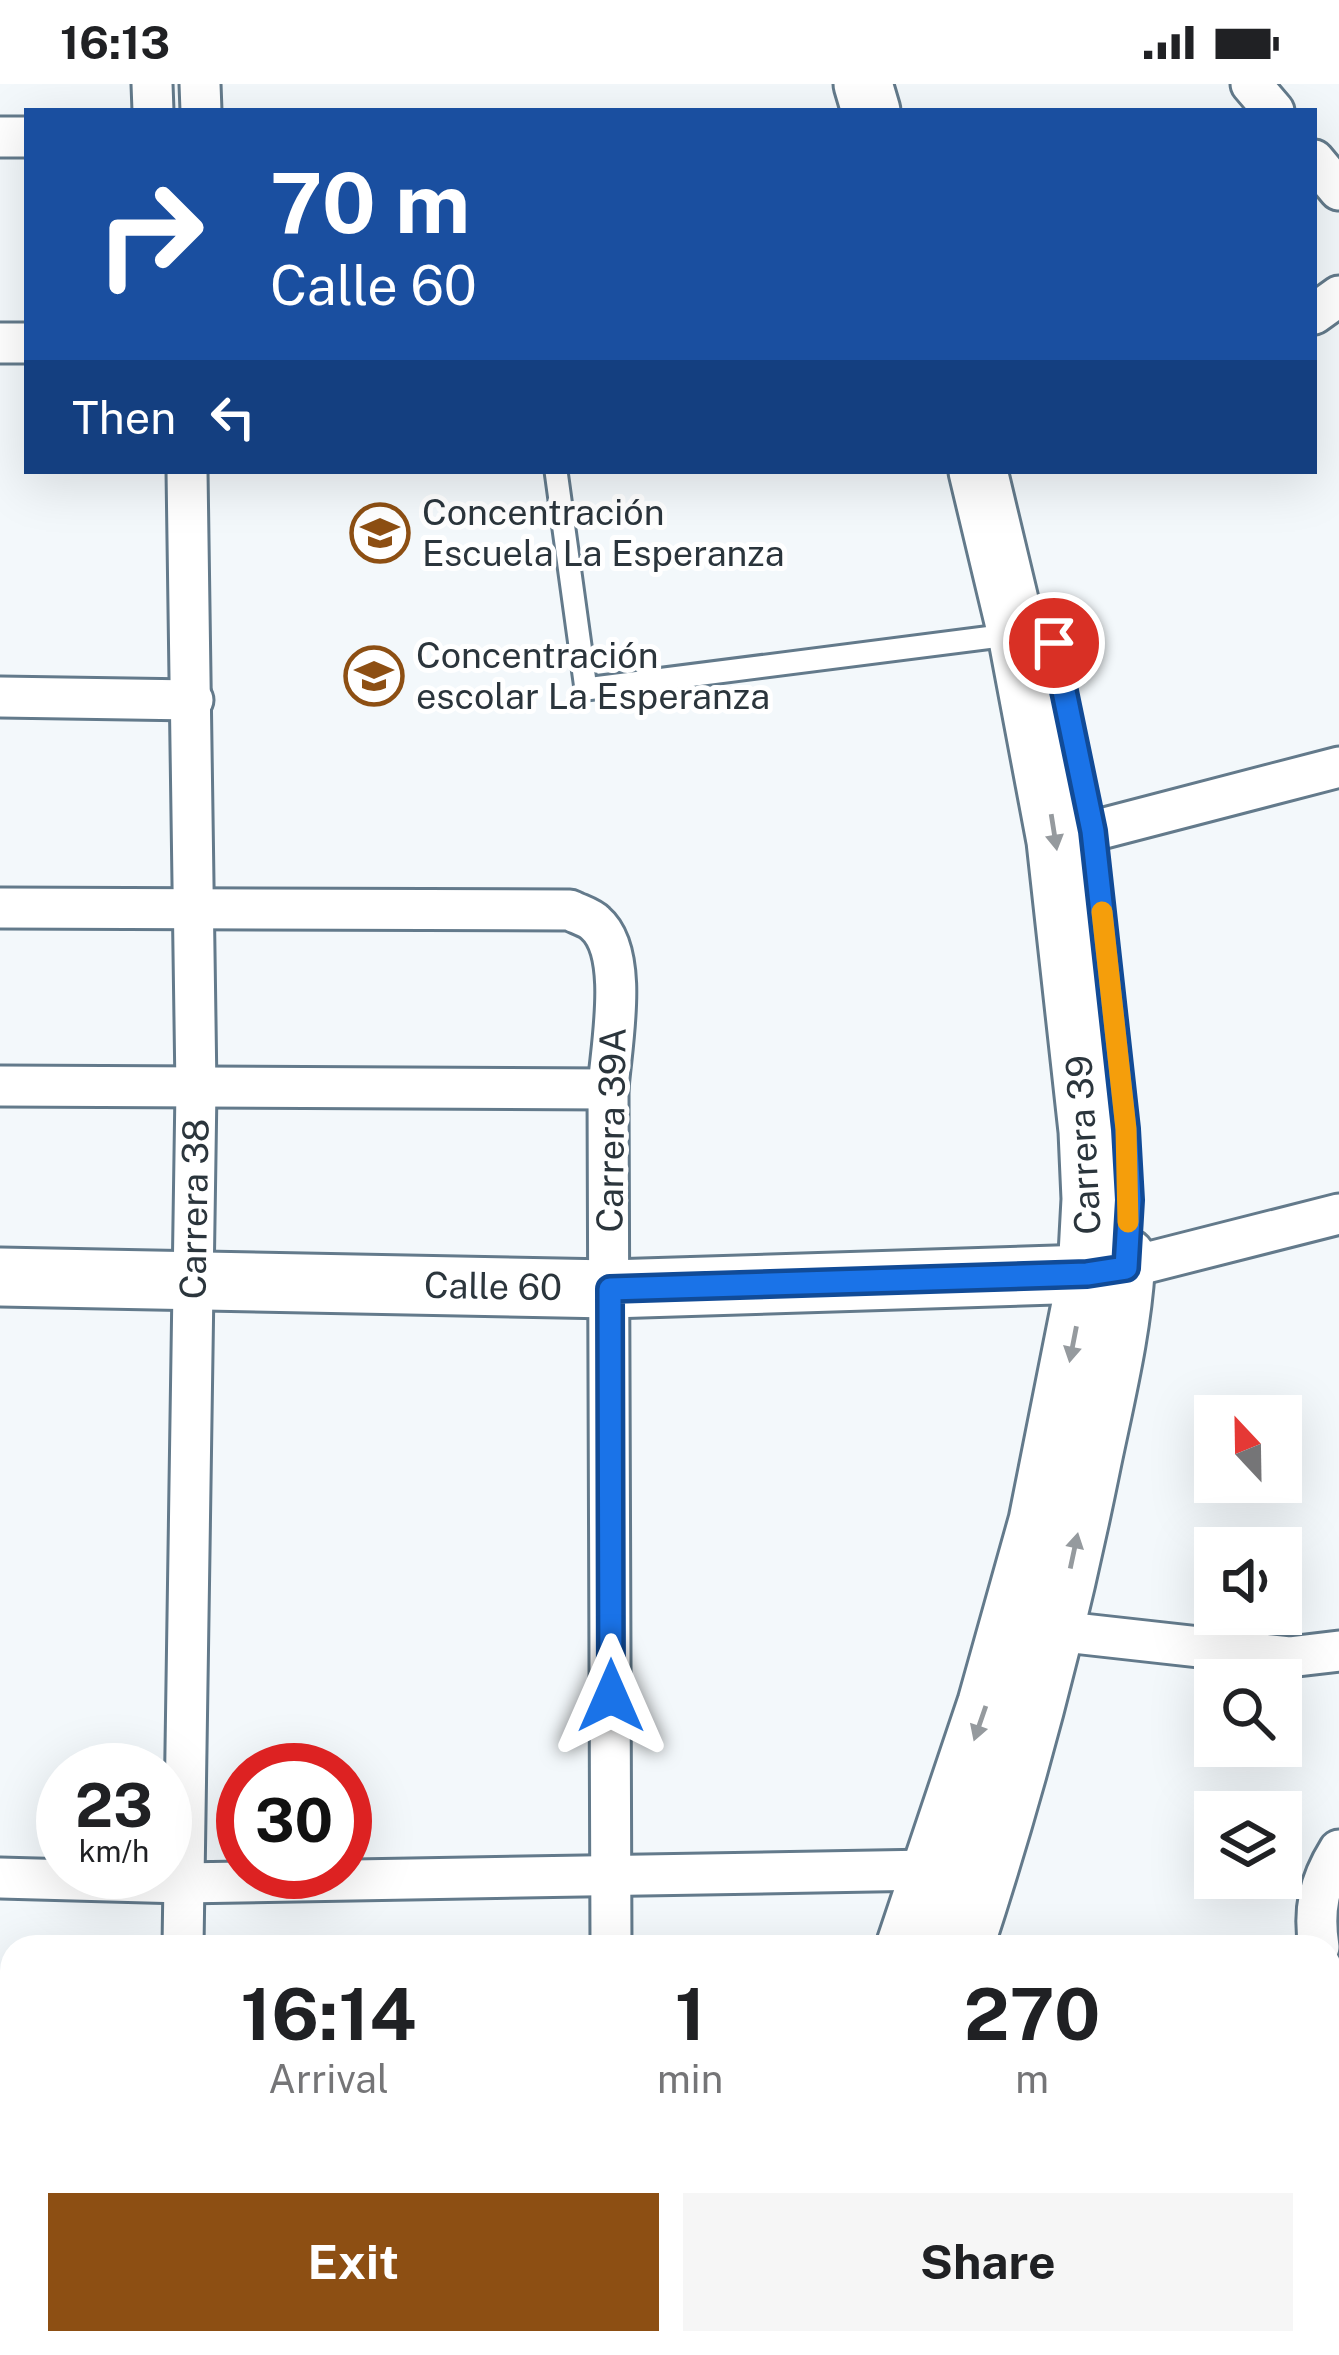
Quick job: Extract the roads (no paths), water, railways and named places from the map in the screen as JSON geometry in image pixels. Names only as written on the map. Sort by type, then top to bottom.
[{"type":"main road","name":"Carrera 39","points":[[968,1935],[1056,1631],[1110,1374],[1106,1271],[1091,1199],[1056,841],[1017,634],[978,474]]},
{"type":"main road","name":"Carrera 39","points":[[909,1935],[987,1703],[1106,1271],[1130,1200],[1093,831],[1015,474]]},
{"type":"main road","name":"Calle 60","points":[[0,1277],[610,1289],[1106,1271]]},
{"type":"street","points":[[1252,84],[1272,108]]},
{"type":"street","points":[[1317,164],[1339,190]]},
{"type":"street","name":"Carrera 38","points":[[185,1743],[196,1089],[187,474]]},
{"type":"street","points":[[0,697],[193,700]]},
{"type":"street","points":[[1093,831],[1339,766]]},
{"type":"street","points":[[0,908],[196,910]]},
{"type":"street","name":"Carrera 39A","points":[[196,910],[570,910],[596,923],[610,944],[616,968],[608,1089],[610,1935]]},
{"type":"street","points":[[0,1086],[608,1089]]},
{"type":"street","name":"Calle 60","points":[[1106,1271],[1339,1214]]},
{"type":"street","points":[[1056,1631],[1289,1658],[1339,1651]]},
{"type":"street","points":[[1317,1935],[1321,1881],[1339,1850]]},
{"type":"street","points":[[192,1883],[930,1870]]},
{"type":"street","points":[[0,1878],[36,1879]]},
{"type":"street","name":"Carrera 38","points":[[183,1899],[183,1935]]},
{"type":"lane","points":[[556,474],[586,689],[1017,634]]},
{"type":"place","name":"Concentración Escuela La Esperanza","points":[[380,533]]},
{"type":"place","name":"Concentración escolar La Esperanza","points":[[374,676]]}]
